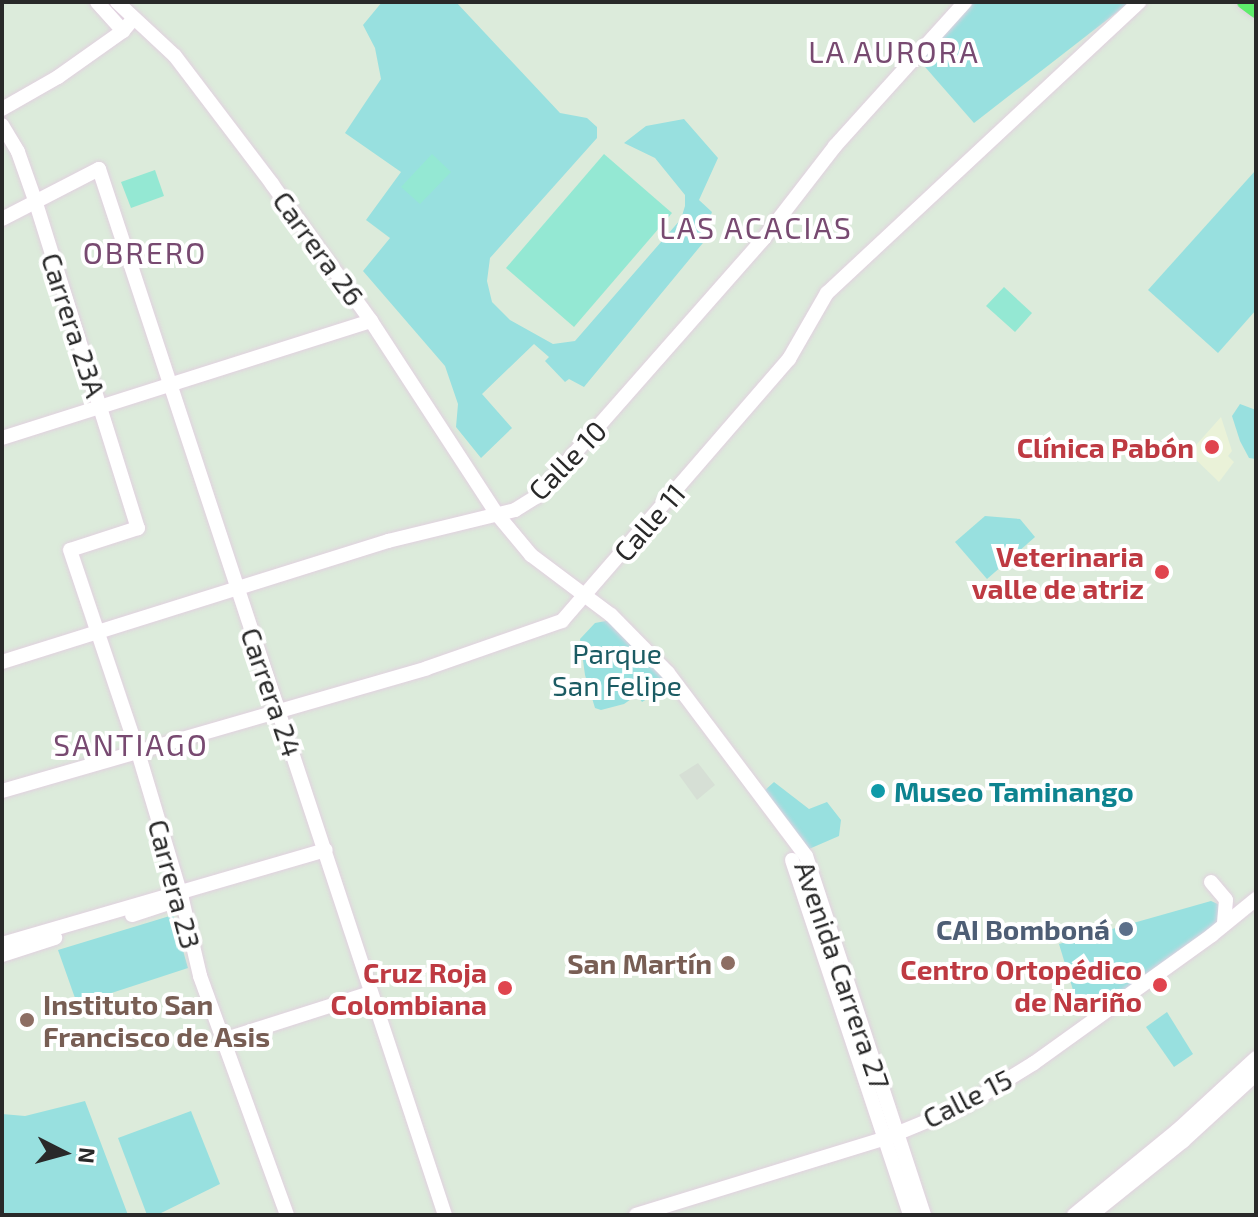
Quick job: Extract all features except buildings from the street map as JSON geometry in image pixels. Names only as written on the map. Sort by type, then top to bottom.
[{"type":"main road","points":[[1244,2],[1256,11]]},
{"type":"street","points":[[97,2],[123,31]]},
{"type":"street","name":"Carrera 26","points":[[117,2],[175,56],[371,321],[496,513]]},
{"type":"street","name":"Calle 10","points":[[2,662],[388,541],[515,510],[536,497],[764,238],[835,146],[965,2]]},
{"type":"street","name":"Calle 11","points":[[2,791],[137,749],[427,668],[562,621],[789,359],[827,293],[1139,2]]},
{"type":"street","points":[[2,109],[58,77],[123,31],[133,19]]},
{"type":"street","name":"Carrera 23A","points":[[2,125],[18,152],[35,200],[138,528],[70,550]]},
{"type":"street","name":"Carrera 24","points":[[35,200],[99,169],[445,1215]]},
{"type":"street","points":[[2,219],[35,200]]},
{"type":"street","points":[[2,438],[101,410],[371,321]]},
{"type":"street","name":"Avenida Carrera 27","points":[[496,513],[531,555],[611,615],[668,673],[799,858],[891,1135],[924,1215]]},
{"type":"street","name":"Carrera 23","points":[[70,550],[137,749],[181,894],[200,976],[287,1215]]},
{"type":"street","points":[[2,944],[326,850]]},
{"type":"street","points":[[1211,882],[1226,900],[1224,925]]},
{"type":"street","points":[[2,955],[181,894]]},
{"type":"street","name":"Calle 15","points":[[636,1215],[891,1135],[966,1105],[1034,1063],[1256,899]]},
{"type":"street","points":[[223,1040],[370,993]]},
{"type":"street","points":[[1074,1215],[1178,1130],[1256,1058]]},
{"type":"street","points":[[1091,1215],[1183,1141],[1256,1074]]},
{"type":"street","name":"Avenida Carrera 27","points":[[891,1135],[910,1215]]},
{"type":"shaded area","points":[[432,154],[451,172],[420,204],[401,187]]},
{"type":"shaded area","points":[[604,154],[672,213],[574,327],[506,268]]},
{"type":"shaded area","points":[[155,170],[164,196],[131,208],[121,182]]},
{"type":"shaded area","points":[[1004,287],[1032,313],[1015,332],[986,306]]},
{"type":"shaded area","name":"Clínica Pabón","points":[[1221,417],[1232,451],[1228,456],[1234,462],[1219,482],[1189,453]]},
{"type":"shaded area","points":[[698,763],[715,785],[697,800],[679,775]]},
{"type":"green space","points":[[382,2],[456,2],[560,113],[587,118],[597,127],[597,138],[490,258],[487,281],[492,302],[510,320],[553,344],[575,341],[681,219],[685,195],[655,158],[624,143],[646,126],[684,119],[718,158],[699,200],[712,212],[708,223],[712,232],[584,387],[569,379],[565,382],[545,361],[549,357],[534,344],[482,394],[512,428],[481,458],[456,427],[458,404],[445,366],[363,271],[390,238],[366,220],[401,172],[345,133],[381,79],[375,48],[363,25]]},
{"type":"green space","points":[[970,2],[1130,2],[974,123],[919,60]]},
{"type":"green space","points":[[1255,171],[1256,310],[1218,353],[1148,290]]},
{"type":"green space","points":[[1240,404],[1256,410],[1256,459],[1249,458],[1232,416]]},
{"type":"green space","points":[[985,516],[1020,519],[1035,537],[987,579],[955,542]]},
{"type":"green space","name":"Parque San Felipe","points":[[611,620],[656,666],[668,686],[642,702],[637,695],[624,704],[601,710],[595,708],[585,675],[580,639],[595,623]]},
{"type":"green space","points":[[774,782],[809,809],[827,802],[841,820],[839,836],[809,849],[763,792]]},
{"type":"green space","points":[[1211,901],[1220,905],[1222,915],[1214,927],[1091,1020],[1073,990],[1059,944]]},
{"type":"green space","points":[[173,915],[188,968],[84,1002],[75,998],[58,950]]},
{"type":"green space","points":[[1167,1012],[1193,1054],[1174,1067],[1146,1027]]},
{"type":"green space","points":[[85,1101],[128,1215],[2,1215],[2,1114],[25,1116]]},
{"type":"green space","points":[[191,1111],[220,1184],[157,1215],[147,1215],[118,1138]]},
{"type":"place","name":"Clínica Pabón","points":[[1212,447]]},
{"type":"place","name":"Veterinaria valle de atriz","points":[[1162,572]]},
{"type":"place","name":"Museo Taminango","points":[[878,791]]},
{"type":"place","name":"CAI Bomboná","points":[[1126,929]]},
{"type":"place","name":"San Martín","points":[[728,963]]},
{"type":"place","name":"Centro Ortopédico de Nariño","points":[[1160,985]]},
{"type":"place","name":"Cruz Roja Colombiana","points":[[505,988]]},
{"type":"place","name":"Instituto San Francisco de Asis","points":[[27,1020]]},
{"type":"district","name":"LA AURORA","points":[[894,51]]},
{"type":"district","name":"LAS ACACIAS","points":[[756,227]]},
{"type":"district","name":"OBRERO","points":[[145,252]]},
{"type":"district","name":"SANTIAGO","points":[[131,744]]}]
